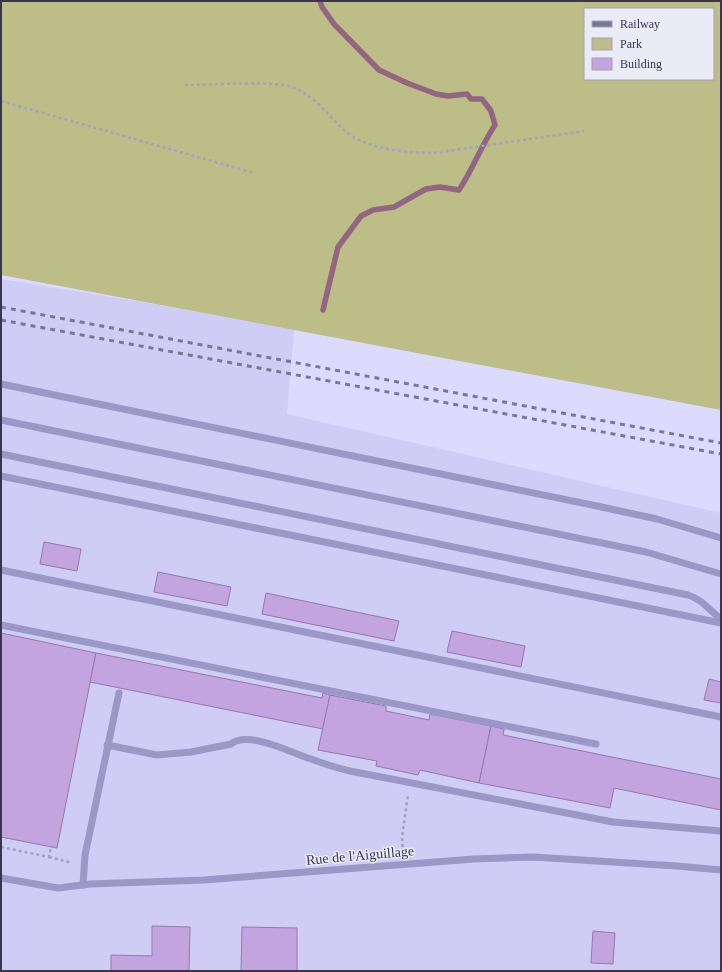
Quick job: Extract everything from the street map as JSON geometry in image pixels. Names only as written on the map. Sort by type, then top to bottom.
[{"type":"lane","points":[[1,384],[597,506],[657,519],[721,538]]},
{"type":"lane","points":[[1,420],[646,552],[674,558],[721,574]]},
{"type":"lane","points":[[1,454],[688,595],[702,601],[708,610],[721,619]]},
{"type":"lane","points":[[1,476],[721,623]]},
{"type":"lane","points":[[1,570],[721,717]]},
{"type":"lane","points":[[1,624],[596,744]]},
{"type":"lane","points":[[83,885],[83,867],[107,745],[119,693]]},
{"type":"lane","points":[[107,745],[157,755],[191,752],[230,744],[235,740],[249,740],[276,746],[319,762],[350,771],[613,822],[721,831]]},
{"type":"lane","name":"Rue de l'Aiguillage","points":[[1,878],[52,888],[83,885],[204,880],[474,859],[533,857],[670,865],[721,870]]},
{"type":"path","points":[[185,85],[276,85],[294,87],[309,96],[348,133],[371,144],[412,153],[434,153],[584,130]]},
{"type":"path","points":[[1,101],[254,173]]},
{"type":"path","points":[[402,837],[408,792]]},
{"type":"path","points":[[1,847],[49,857],[83,867]]},
{"type":"path","points":[[49,857],[51,847]]},
{"type":"shaded area","points":[[1,279],[143,302],[294,330],[287,414],[721,513],[721,971],[1,971]]},
{"type":"green space","points":[[1,1],[721,1],[721,410],[1,275]]},
{"type":"building","points":[[44,542],[81,549],[77,571],[40,564]]},
{"type":"building","points":[[158,572],[231,587],[227,606],[154,592]]},
{"type":"building","points":[[266,593],[399,621],[394,641],[262,614]]},
{"type":"building","points":[[452,631],[525,646],[521,667],[447,652]]},
{"type":"building","points":[[1,633],[96,653],[57,848],[1,837]]},
{"type":"building","points":[[96,653],[322,698],[323,693],[330,695],[323,729],[90,682]]},
{"type":"building","points":[[709,679],[721,682],[721,703],[704,700]]},
{"type":"building","points":[[330,695],[386,706],[386,711],[429,720],[430,714],[491,726],[479,783],[420,770],[418,775],[376,766],[377,761],[318,750]]},
{"type":"building","points":[[491,726],[504,729],[503,735],[721,779],[721,810],[614,788],[610,808],[479,783]]},
{"type":"building","points":[[152,926],[190,927],[189,971],[111,971],[111,955],[152,956]]},
{"type":"building","points":[[242,927],[297,928],[297,971],[241,971]]},
{"type":"building","points":[[593,931],[615,933],[613,964],[591,963]]},
{"type":"waterway","points":[[320,1],[322,7],[334,24],[379,70],[436,94],[448,96],[467,94],[471,99],[482,99],[491,111],[495,125],[459,190],[440,187],[426,189],[394,207],[373,210],[361,216],[338,247],[323,310]]},
{"type":"railway","points":[[1,307],[721,443]]},
{"type":"railway","points":[[1,320],[721,454]]}]
